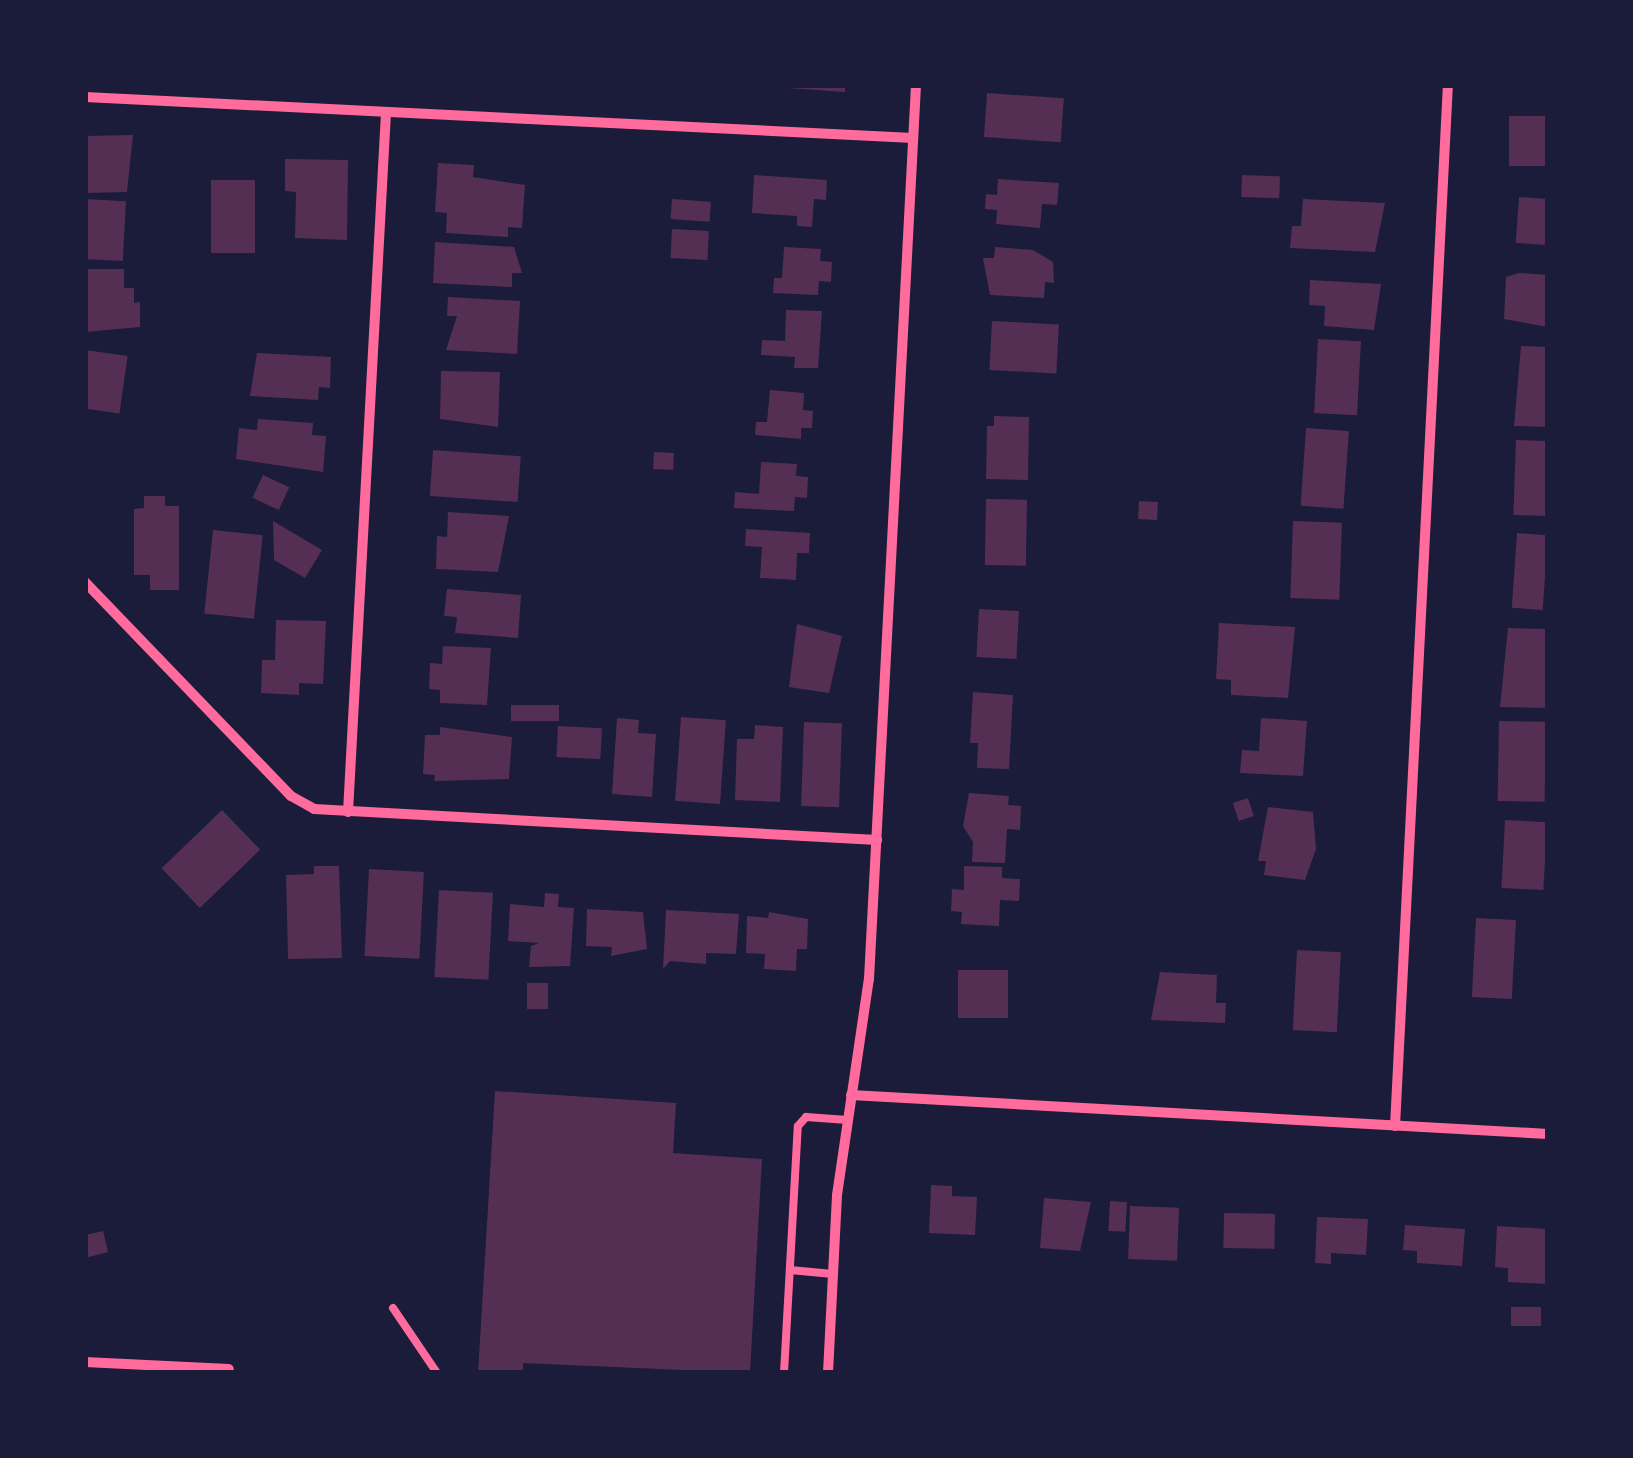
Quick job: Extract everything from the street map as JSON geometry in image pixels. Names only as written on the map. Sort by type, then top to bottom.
[{"type":"street","points":[[828,1373],[848,1120],[869,980],[916,85]]},
{"type":"street","points":[[1395,1126],[1448,85]]},
{"type":"street","points":[[85,97],[913,138]]},
{"type":"street","points":[[348,812],[386,112]]},
{"type":"street","points":[[85,582],[290,796],[314,809],[877,840]]},
{"type":"street","points":[[852,1096],[1548,1134]]},
{"type":"street","points":[[85,1362],[229,1368]]},
{"type":"lane","points":[[784,1373],[798,1126],[806,1116],[848,1120]]},
{"type":"lane","points":[[790,1270],[833,1274]]},
{"type":"lane","points":[[393,1308],[438,1373]]},
{"type":"building","points":[[845,85],[845,92],[788,88]]},
{"type":"building","points":[[987,93],[1064,98],[1061,142],[984,137]]},
{"type":"building","points":[[1509,116],[1548,116],[1548,166],[1509,166]]},
{"type":"building","points":[[133,135],[127,192],[85,193],[85,136]]},
{"type":"building","points":[[285,159],[348,160],[347,240],[295,238],[296,192],[285,191]]},
{"type":"building","points":[[438,163],[474,165],[473,177],[525,185],[522,228],[508,227],[508,237],[446,233],[447,213],[435,212]]},
{"type":"building","points":[[754,175],[827,180],[826,200],[814,199],[812,227],[797,226],[797,216],[752,213]]},
{"type":"building","points":[[1242,175],[1280,176],[1279,198],[1241,197]]},
{"type":"building","points":[[998,179],[1059,183],[1057,205],[1042,204],[1040,228],[996,224],[997,210],[985,209],[986,194],[997,195]]},
{"type":"building","points":[[211,180],[255,180],[255,253],[211,253]]},
{"type":"building","points":[[1519,197],[1548,199],[1545,245],[1516,243]]},
{"type":"building","points":[[85,199],[126,201],[123,261],[85,259]]},
{"type":"building","points":[[672,199],[711,202],[710,222],[671,219]]},
{"type":"building","points":[[1303,199],[1385,203],[1375,252],[1290,248],[1292,226],[1301,226]]},
{"type":"building","points":[[672,229],[709,231],[707,260],[670,258]]},
{"type":"building","points":[[435,242],[514,247],[522,273],[512,273],[512,287],[433,283]]},
{"type":"building","points":[[784,247],[821,249],[820,261],[832,262],[831,282],[819,281],[818,295],[773,293],[774,278],[782,278]]},
{"type":"building","points":[[995,247],[1033,250],[1053,262],[1054,283],[1045,282],[1044,298],[990,295],[983,258],[994,258]]},
{"type":"building","points":[[85,269],[124,269],[124,288],[134,288],[134,303],[140,302],[140,327],[85,332]]},
{"type":"building","points":[[1519,273],[1548,275],[1548,327],[1504,319],[1506,277]]},
{"type":"building","points":[[1310,280],[1381,284],[1374,330],[1324,326],[1325,306],[1309,305]]},
{"type":"building","points":[[448,297],[520,301],[517,354],[446,350],[457,316],[447,316]]},
{"type":"building","points":[[786,310],[822,311],[818,368],[794,368],[795,357],[761,355],[762,340],[785,341]]},
{"type":"building","points":[[992,321],[1059,325],[1056,373],[989,370]]},
{"type":"building","points":[[1318,339],[1361,341],[1357,415],[1314,413]]},
{"type":"building","points":[[1521,346],[1548,347],[1548,427],[1514,426]]},
{"type":"building","points":[[85,350],[128,356],[120,413],[85,409]]},
{"type":"building","points":[[257,353],[331,357],[330,388],[319,387],[318,400],[250,396]]},
{"type":"building","points":[[441,371],[500,372],[498,427],[440,419]]},
{"type":"building","points":[[770,390],[804,393],[803,410],[813,411],[812,428],[801,428],[801,439],[755,435],[756,422],[767,422]]},
{"type":"building","points":[[994,416],[1029,417],[1028,480],[986,479],[987,426],[994,426]]},
{"type":"building","points":[[258,419],[313,423],[312,435],[326,436],[323,472],[236,459],[239,428],[257,430]]},
{"type":"building","points":[[1306,428],[1349,431],[1343,509],[1301,506]]},
{"type":"building","points":[[1516,440],[1548,441],[1545,516],[1513,515]]},
{"type":"building","points":[[433,450],[521,456],[518,502],[430,496]]},
{"type":"building","points":[[654,452],[674,453],[673,470],[653,469]]},
{"type":"building","points":[[761,462],[797,464],[796,476],[808,477],[807,498],[795,497],[794,511],[734,508],[735,492],[759,494]]},
{"type":"building","points":[[263,475],[289,487],[279,510],[252,498]]},
{"type":"building","points":[[144,496],[165,496],[165,506],[179,506],[179,590],[150,590],[150,575],[134,575],[134,509],[144,508]]},
{"type":"building","points":[[986,499],[1027,500],[1026,566],[985,565]]},
{"type":"building","points":[[1139,501],[1158,502],[1157,520],[1138,519]]},
{"type":"building","points":[[448,512],[509,516],[498,572],[436,569],[437,536],[447,537]]},
{"type":"building","points":[[273,521],[322,550],[305,578],[274,560]]},
{"type":"building","points":[[1293,521],[1342,523],[1339,600],[1290,598]]},
{"type":"building","points":[[746,529],[810,533],[809,553],[797,553],[796,580],[760,578],[762,547],[745,546]]},
{"type":"building","points":[[213,530],[263,535],[254,619],[204,614]]},
{"type":"building","points":[[1517,533],[1548,535],[1543,610],[1512,608]]},
{"type":"building","points":[[447,589],[521,595],[518,638],[455,633],[457,617],[444,616]]},
{"type":"building","points":[[979,609],[1019,611],[1016,659],[976,657]]},
{"type":"building","points":[[276,620],[326,621],[323,684],[299,683],[299,695],[261,693],[262,660],[275,660]]},
{"type":"building","points":[[1219,623],[1295,627],[1288,698],[1231,695],[1231,680],[1216,679]]},
{"type":"building","points":[[797,624],[842,636],[829,693],[789,687]]},
{"type":"building","points":[[1508,628],[1548,629],[1548,708],[1500,707]]},
{"type":"building","points":[[443,646],[491,648],[487,705],[440,703],[440,690],[429,689],[430,663],[442,664]]},
{"type":"building","points":[[973,692],[1013,695],[1009,769],[977,768],[978,743],[970,743]]},
{"type":"building","points":[[511,705],[559,705],[559,721],[511,721]]},
{"type":"building","points":[[681,717],[726,720],[720,804],[675,801]]},
{"type":"building","points":[[617,718],[639,720],[638,733],[656,734],[652,797],[612,794]]},
{"type":"building","points":[[1261,718],[1307,721],[1303,776],[1240,773],[1242,750],[1259,751]]},
{"type":"building","points":[[1499,721],[1546,722],[1545,802],[1498,801]]},
{"type":"building","points":[[804,722],[842,723],[839,807],[801,806]]},
{"type":"building","points":[[755,725],[783,727],[780,802],[735,800],[737,739],[754,739]]},
{"type":"building","points":[[558,726],[602,728],[600,759],[556,757]]},
{"type":"building","points":[[440,727],[512,737],[509,779],[434,781],[435,775],[423,774],[425,735],[440,735]]},
{"type":"building","points":[[969,793],[1009,796],[1008,805],[1021,806],[1020,830],[1007,829],[1005,863],[972,862],[973,842],[963,826]]},
{"type":"building","points":[[1248,798],[1254,816],[1239,821],[1233,803]]},
{"type":"building","points":[[1268,807],[1313,812],[1316,849],[1305,880],[1264,875],[1266,861],[1258,861]]},
{"type":"building","points":[[222,810],[260,850],[200,908],[162,868]]},
{"type":"building","points":[[1505,820],[1547,822],[1543,890],[1501,888]]},
{"type":"building","points":[[314,866],[339,866],[342,958],[288,959],[286,875],[314,874]]},
{"type":"building","points":[[964,866],[1002,867],[1002,878],[1020,879],[1019,901],[1000,900],[999,926],[961,924],[962,912],[951,911],[952,889],[964,890]]},
{"type":"building","points":[[369,869],[424,872],[419,959],[364,956]]},
{"type":"building","points":[[439,890],[493,893],[488,980],[434,977]]},
{"type":"building","points":[[545,893],[559,894],[558,907],[574,908],[570,966],[529,967],[531,946],[539,943],[508,941],[510,904],[544,907]]},
{"type":"building","points":[[587,909],[643,912],[647,949],[611,956],[612,947],[586,946]]},
{"type":"building","points":[[666,910],[739,914],[736,954],[706,953],[706,964],[670,961],[663,969]]},
{"type":"building","points":[[769,912],[808,919],[807,949],[797,949],[796,971],[764,969],[765,954],[746,953],[747,916],[768,918]]},
{"type":"building","points":[[1476,918],[1516,920],[1512,999],[1472,997]]},
{"type":"building","points":[[1297,950],[1341,952],[1337,1032],[1293,1030]]},
{"type":"building","points":[[958,970],[1008,970],[1008,1018],[958,1018]]},
{"type":"building","points":[[1160,972],[1217,975],[1216,1003],[1226,1003],[1225,1023],[1151,1020]]},
{"type":"building","points":[[527,983],[548,983],[548,1009],[527,1009]]},
{"type":"building","points":[[495,1091],[676,1103],[673,1153],[762,1159],[750,1373],[523,1363],[523,1373],[478,1373]]},
{"type":"building","points":[[931,1185],[952,1186],[952,1196],[977,1197],[975,1235],[929,1233]]},
{"type":"building","points":[[1044,1198],[1091,1202],[1080,1251],[1040,1248]]},
{"type":"building","points":[[1110,1201],[1127,1202],[1125,1232],[1108,1231]]},
{"type":"building","points":[[1130,1206],[1179,1208],[1177,1261],[1128,1259]]},
{"type":"building","points":[[1224,1213],[1275,1214],[1274,1249],[1223,1248]]},
{"type":"building","points":[[1317,1217],[1368,1219],[1366,1255],[1331,1253],[1331,1264],[1315,1263]]},
{"type":"building","points":[[1405,1225],[1465,1229],[1462,1266],[1417,1263],[1417,1251],[1403,1250]]},
{"type":"building","points":[[1497,1226],[1548,1229],[1548,1284],[1508,1282],[1508,1268],[1495,1267]]},
{"type":"building","points":[[103,1231],[108,1252],[85,1258],[85,1235]]},
{"type":"building","points":[[1511,1307],[1541,1307],[1541,1326],[1511,1326]]}]
